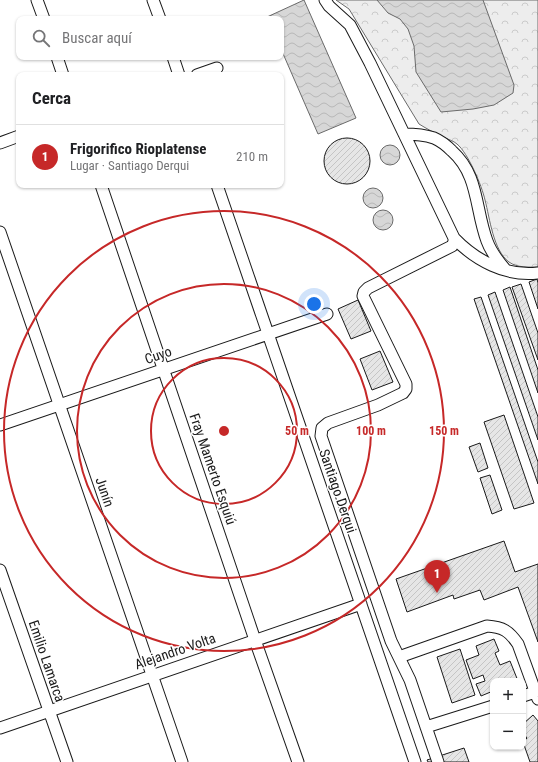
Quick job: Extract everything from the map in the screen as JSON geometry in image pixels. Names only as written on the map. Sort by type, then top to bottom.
[{"type":"street","points":[[37,0],[43,16]]},
{"type":"street","points":[[153,0],[159,16]]},
{"type":"street","points":[[325,0],[329,6],[350,25],[370,63],[454,238],[465,249],[481,260],[507,271],[528,274],[538,273]]},
{"type":"street","points":[[58,60],[62,72]]},
{"type":"street","points":[[174,60],[178,72]]},
{"type":"street","points":[[206,72],[217,68]]},
{"type":"street","points":[[404,134],[422,135],[436,138],[460,158],[468,172],[475,191],[487,242],[497,260],[507,271]]},
{"type":"street","points":[[0,143],[16,137]]},
{"type":"street","name":"Fray Mamerto Esquiú","points":[[102,188],[255,640],[298,762]]},
{"type":"street","name":"Santiago Derqui","points":[[218,188],[415,762]]},
{"type":"street","name":"Junín","points":[[0,232],[182,762]]},
{"type":"street","points":[[438,762],[410,680],[391,640],[321,436],[322,428],[328,423],[378,405],[406,389],[406,384],[363,296],[364,292],[368,288],[452,246],[454,238]]},
{"type":"street","name":"Cuyo","points":[[0,426],[326,314]]},
{"type":"street","name":"Emilio Lamarca","points":[[0,570],[67,762]]},
{"type":"street","name":"Alejandro Volta","points":[[0,728],[361,604]]},
{"type":"street","points":[[400,657],[487,626],[498,626],[513,637],[518,644],[537,696],[526,696]]},
{"type":"street","points":[[426,727],[490,707]]},
{"type":"green space","points":[[336,0],[538,0],[538,267],[523,267],[512,264],[504,257],[499,250],[493,234],[481,187],[466,155],[456,143],[419,124],[349,9]]},
{"type":"water","points":[[304,0],[356,118],[318,134],[284,56],[284,16],[269,16]]},
{"type":"water","points":[[377,0],[483,0],[514,85],[513,93],[494,105],[473,109],[441,112],[416,72],[414,46],[408,29],[400,19],[388,13]]},
{"type":"water","points":[[386,145],[394,145],[400,151],[400,159],[394,165],[386,165],[380,159],[380,151]]},
{"type":"water","points":[[369,188],[377,188],[383,194],[383,202],[377,208],[369,208],[363,202],[363,194]]},
{"type":"water","points":[[379,210],[387,210],[393,216],[393,224],[387,230],[379,230],[373,224],[373,216]]},
{"type":"building","points":[[347,138],[360,142],[366,148],[370,161],[366,174],[360,180],[347,184],[334,180],[328,174],[324,161],[328,148],[334,142]]},
{"type":"building","points":[[537,279],[538,283],[538,309],[529,282]]},
{"type":"building","points":[[521,284],[538,333],[538,360],[512,287]]},
{"type":"building","points":[[510,287],[538,370],[538,393],[503,290]]},
{"type":"building","points":[[495,292],[538,417],[538,440],[488,295]]},
{"type":"building","points":[[481,297],[538,462],[538,484],[474,299]]},
{"type":"building","points":[[358,300],[371,331],[351,339],[338,309]]},
{"type":"building","points":[[380,351],[393,382],[372,390],[360,359]]},
{"type":"building","points":[[504,415],[534,503],[514,509],[484,422]]},
{"type":"building","points":[[480,443],[488,468],[478,472],[469,447]]},
{"type":"building","points":[[490,475],[502,510],[492,514],[480,478]]},
{"type":"building","points":[[504,541],[515,572],[538,564],[538,642],[518,587],[484,600],[480,590],[454,599],[453,595],[407,612],[396,579]]},
{"type":"building","points":[[494,639],[499,651],[495,653],[500,665],[510,661],[517,678],[490,678],[490,692],[481,696],[476,684],[485,681],[483,675],[473,679],[466,660],[479,655],[476,646]]},
{"type":"building","points":[[460,649],[475,695],[452,703],[437,657]]},
{"type":"building","points":[[533,715],[538,721],[538,762],[530,762],[526,750],[526,721]]},
{"type":"building","points":[[464,748],[469,762],[428,762],[427,760]]},
{"type":"place","name":"Frigorifico Rioplatense","points":[[437,593]]}]
